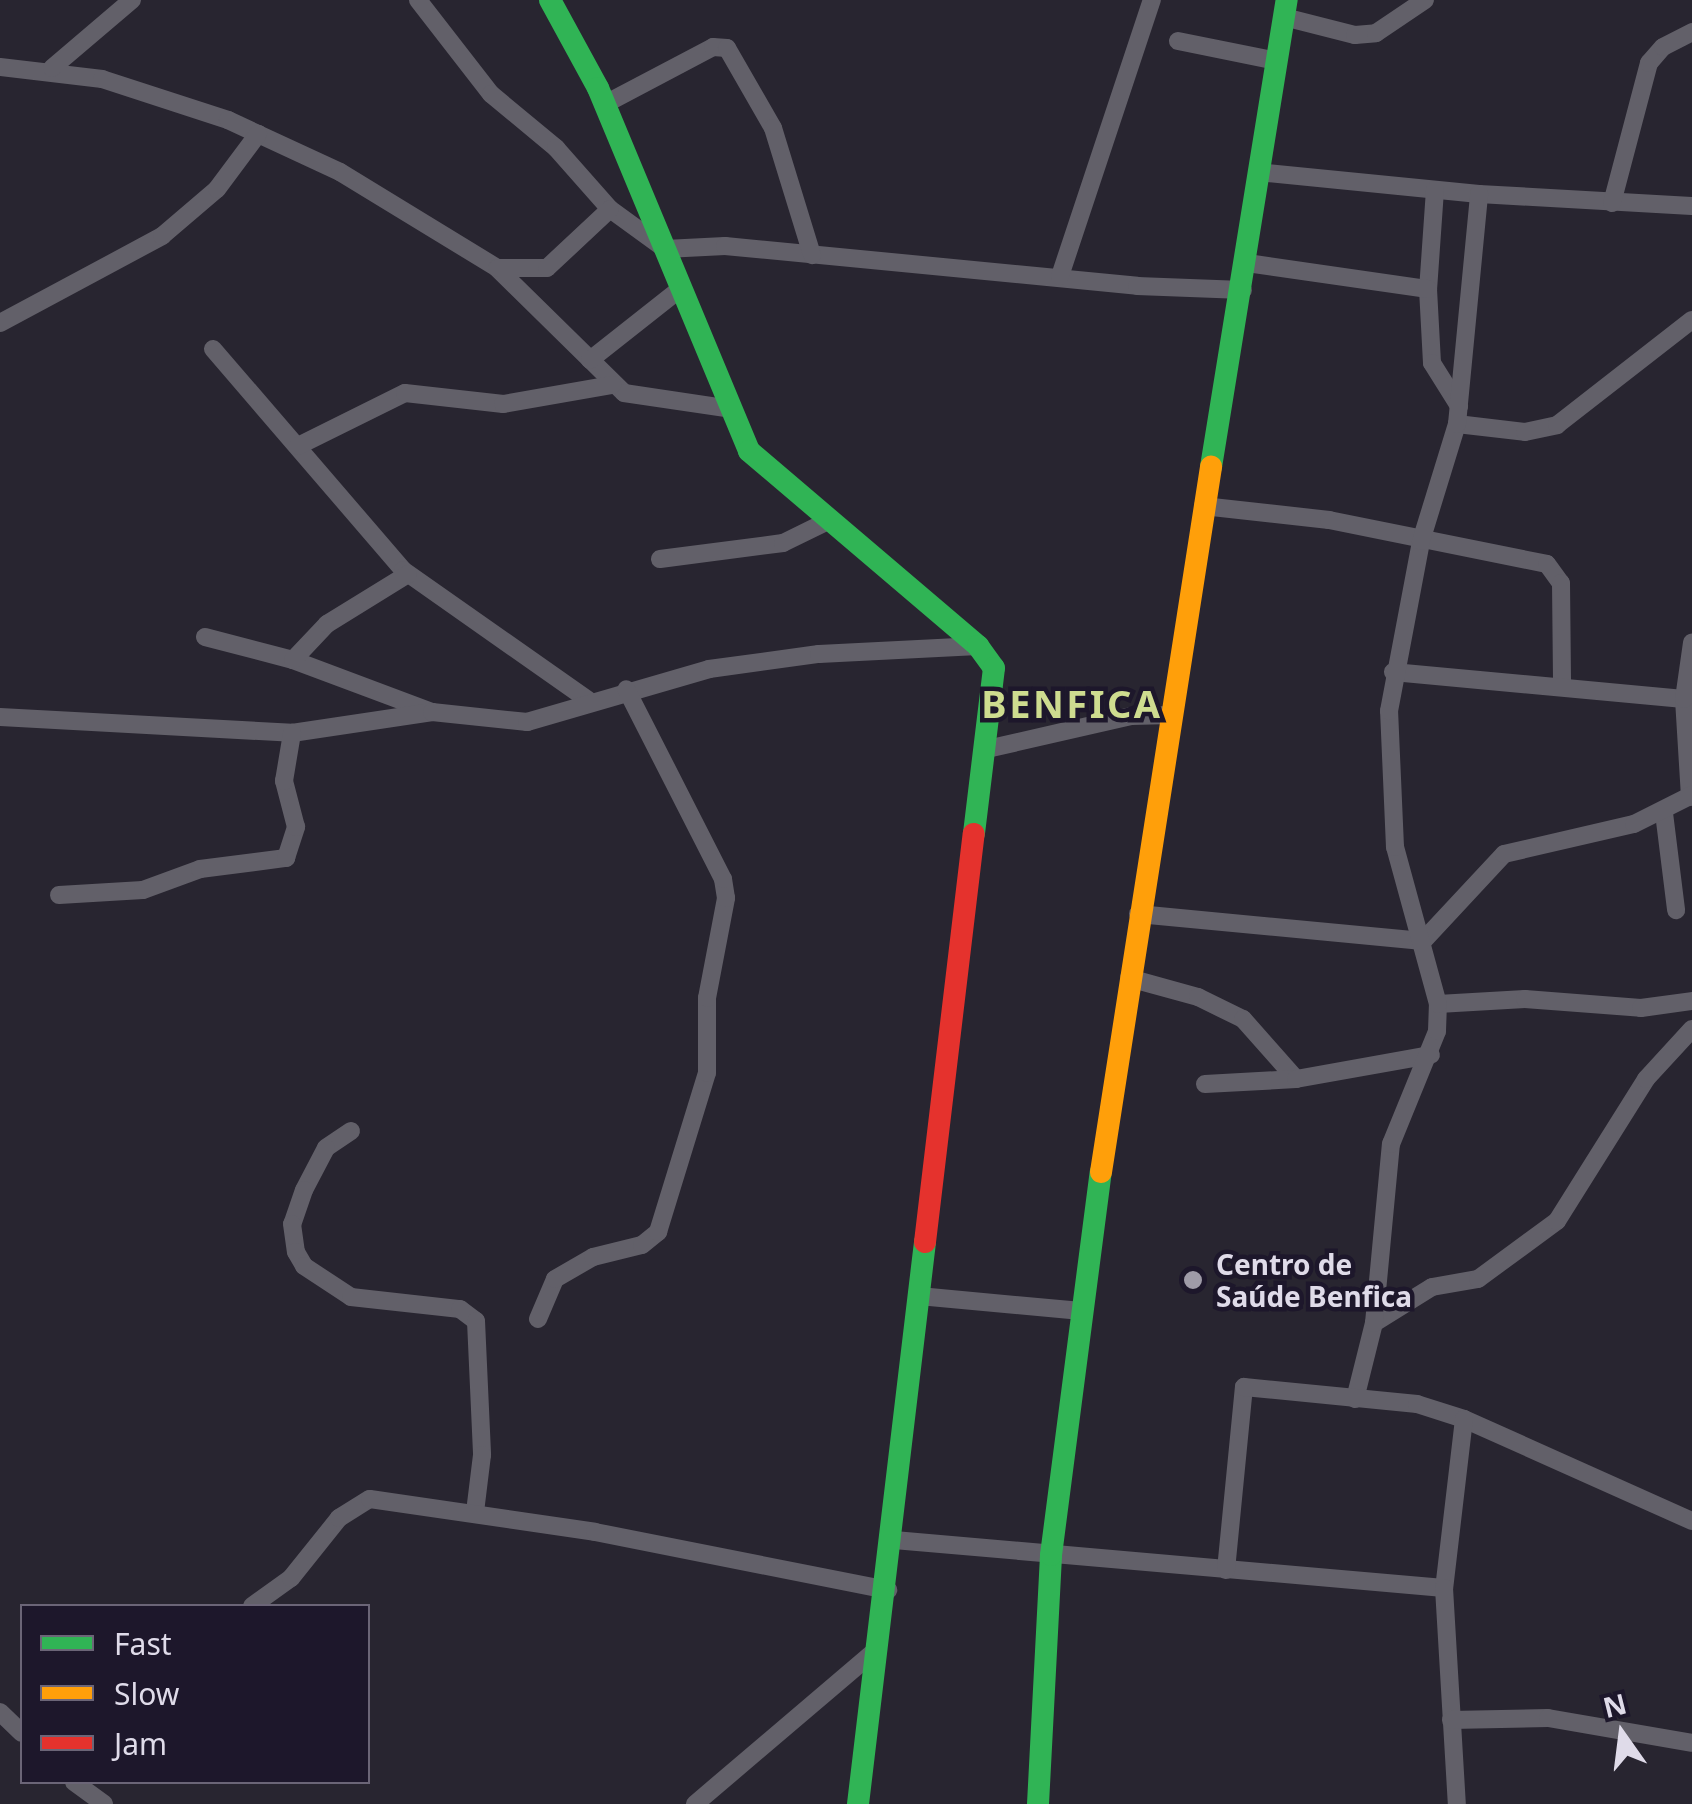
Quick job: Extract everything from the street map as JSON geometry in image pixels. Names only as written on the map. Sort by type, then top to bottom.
[{"type":"street","points":[[52,68],[132,0]]},
{"type":"street","points":[[418,0],[471,74],[556,148],[610,209],[665,249],[725,246],[1243,290]]},
{"type":"street","points":[[550,0],[605,104],[726,408],[749,451],[978,646],[996,678],[919,1296],[888,1590],[858,1804]]},
{"type":"street","points":[[1060,276],[1152,0]]},
{"type":"street","points":[[1038,1804],[1051,1555],[1081,1311],[1138,914],[1203,506],[1243,290],[1286,8],[1365,34],[1425,0]]},
{"type":"street","points":[[1612,203],[1649,63],[1663,47],[1692,32]]},
{"type":"street","points":[[1178,41],[1277,61]]},
{"type":"street","points":[[605,104],[712,47],[727,48],[774,128],[812,255]]},
{"type":"street","points":[[0,68],[52,68],[102,79],[258,134],[340,172],[498,268],[612,385],[634,396],[726,408]]},
{"type":"street","points":[[3,320],[162,236],[218,189],[258,134]]},
{"type":"street","points":[[1258,172],[1478,194],[1692,206]]},
{"type":"street","points":[[1436,190],[1428,289],[1432,363],[1458,415],[1525,432],[1556,425],[1692,320]]},
{"type":"street","points":[[1354,1398],[1374,1323],[1391,1144],[1431,1055],[1438,1004],[1395,847],[1393,672],[1421,541],[1458,415],[1478,194]]},
{"type":"street","points":[[532,303],[548,268],[610,209]]},
{"type":"street","points":[[1247,263],[1428,289]]},
{"type":"street","points":[[498,268],[548,268]]},
{"type":"street","points":[[590,360],[680,289]]},
{"type":"street","points":[[214,348],[408,574],[588,700]]},
{"type":"street","points":[[298,446],[405,393],[503,404],[612,385]]},
{"type":"street","points":[[1203,506],[1328,520],[1554,570],[1561,583],[1562,684]]},
{"type":"street","points":[[660,559],[783,543],[830,520]]},
{"type":"street","points":[[293,660],[327,624],[408,574]]},
{"type":"street","points":[[205,637],[293,660],[432,712],[527,722],[626,689],[819,654],[978,646]]},
{"type":"street","points":[[1423,942],[1504,854],[1664,813],[1691,796],[1684,699],[1692,644]]},
{"type":"street","points":[[1393,672],[1562,684],[1684,699]]},
{"type":"street","points":[[538,1319],[555,1279],[593,1257],[642,1246],[658,1232],[707,1073],[706,998],[726,898],[723,879],[626,689]]},
{"type":"street","points":[[0,716],[292,733],[432,712]]},
{"type":"street","points":[[987,750],[1131,716],[1171,715]]},
{"type":"street","points":[[59,895],[143,890],[200,869],[286,858],[296,826],[284,781],[292,733]]},
{"type":"street","points":[[1664,813],[1676,910]]},
{"type":"street","points":[[1138,914],[1423,942]]},
{"type":"street","points":[[1129,978],[1198,997],[1243,1019],[1296,1079]]},
{"type":"street","points":[[1438,1004],[1525,999],[1641,1008],[1692,1001]]},
{"type":"street","points":[[1374,1323],[1432,1287],[1478,1278],[1557,1221],[1638,1090],[1692,1029]]},
{"type":"street","points":[[1205,1084],[1296,1079],[1431,1055]]},
{"type":"street","points":[[350,1131],[326,1148],[304,1190],[292,1224],[296,1252],[304,1266],[352,1298],[460,1309],[476,1321],[482,1455],[475,1512]]},
{"type":"street","points":[[919,1296],[1081,1311]]},
{"type":"street","points":[[1226,1570],[1244,1387],[1417,1404],[1464,1419],[1692,1521]]},
{"type":"street","points":[[1457,1804],[1444,1588],[1464,1419]]},
{"type":"street","points":[[255,1604],[291,1578],[354,1506],[370,1499],[475,1512],[888,1590]]},
{"type":"street","points":[[894,1540],[1444,1588]]},
{"type":"street","points":[[695,1804],[881,1646]]},
{"type":"street","points":[[0,1712],[20,1731]]},
{"type":"street","points":[[1451,1720],[1548,1718],[1692,1743]]},
{"type":"street","points":[[77,1784],[104,1804]]},
{"type":"traffic: fast","points":[[550,0],[598,88],[749,451],[978,646],[994,668],[974,834]]},
{"type":"traffic: fast","points":[[1211,467],[1287,0]]},
{"type":"traffic: fast","points":[[1038,1804],[1051,1555],[1101,1172]]},
{"type":"traffic: fast","points":[[858,1804],[925,1242]]},
{"type":"traffic: slow","points":[[1101,1172],[1211,467]]},
{"type":"traffic: jam","points":[[925,1242],[974,834]]},
{"type":"place","name":"Centro de Saúde Benfica","points":[[1193,1280]]},
{"type":"district","name":"BENFICA","points":[[1072,704]]}]
